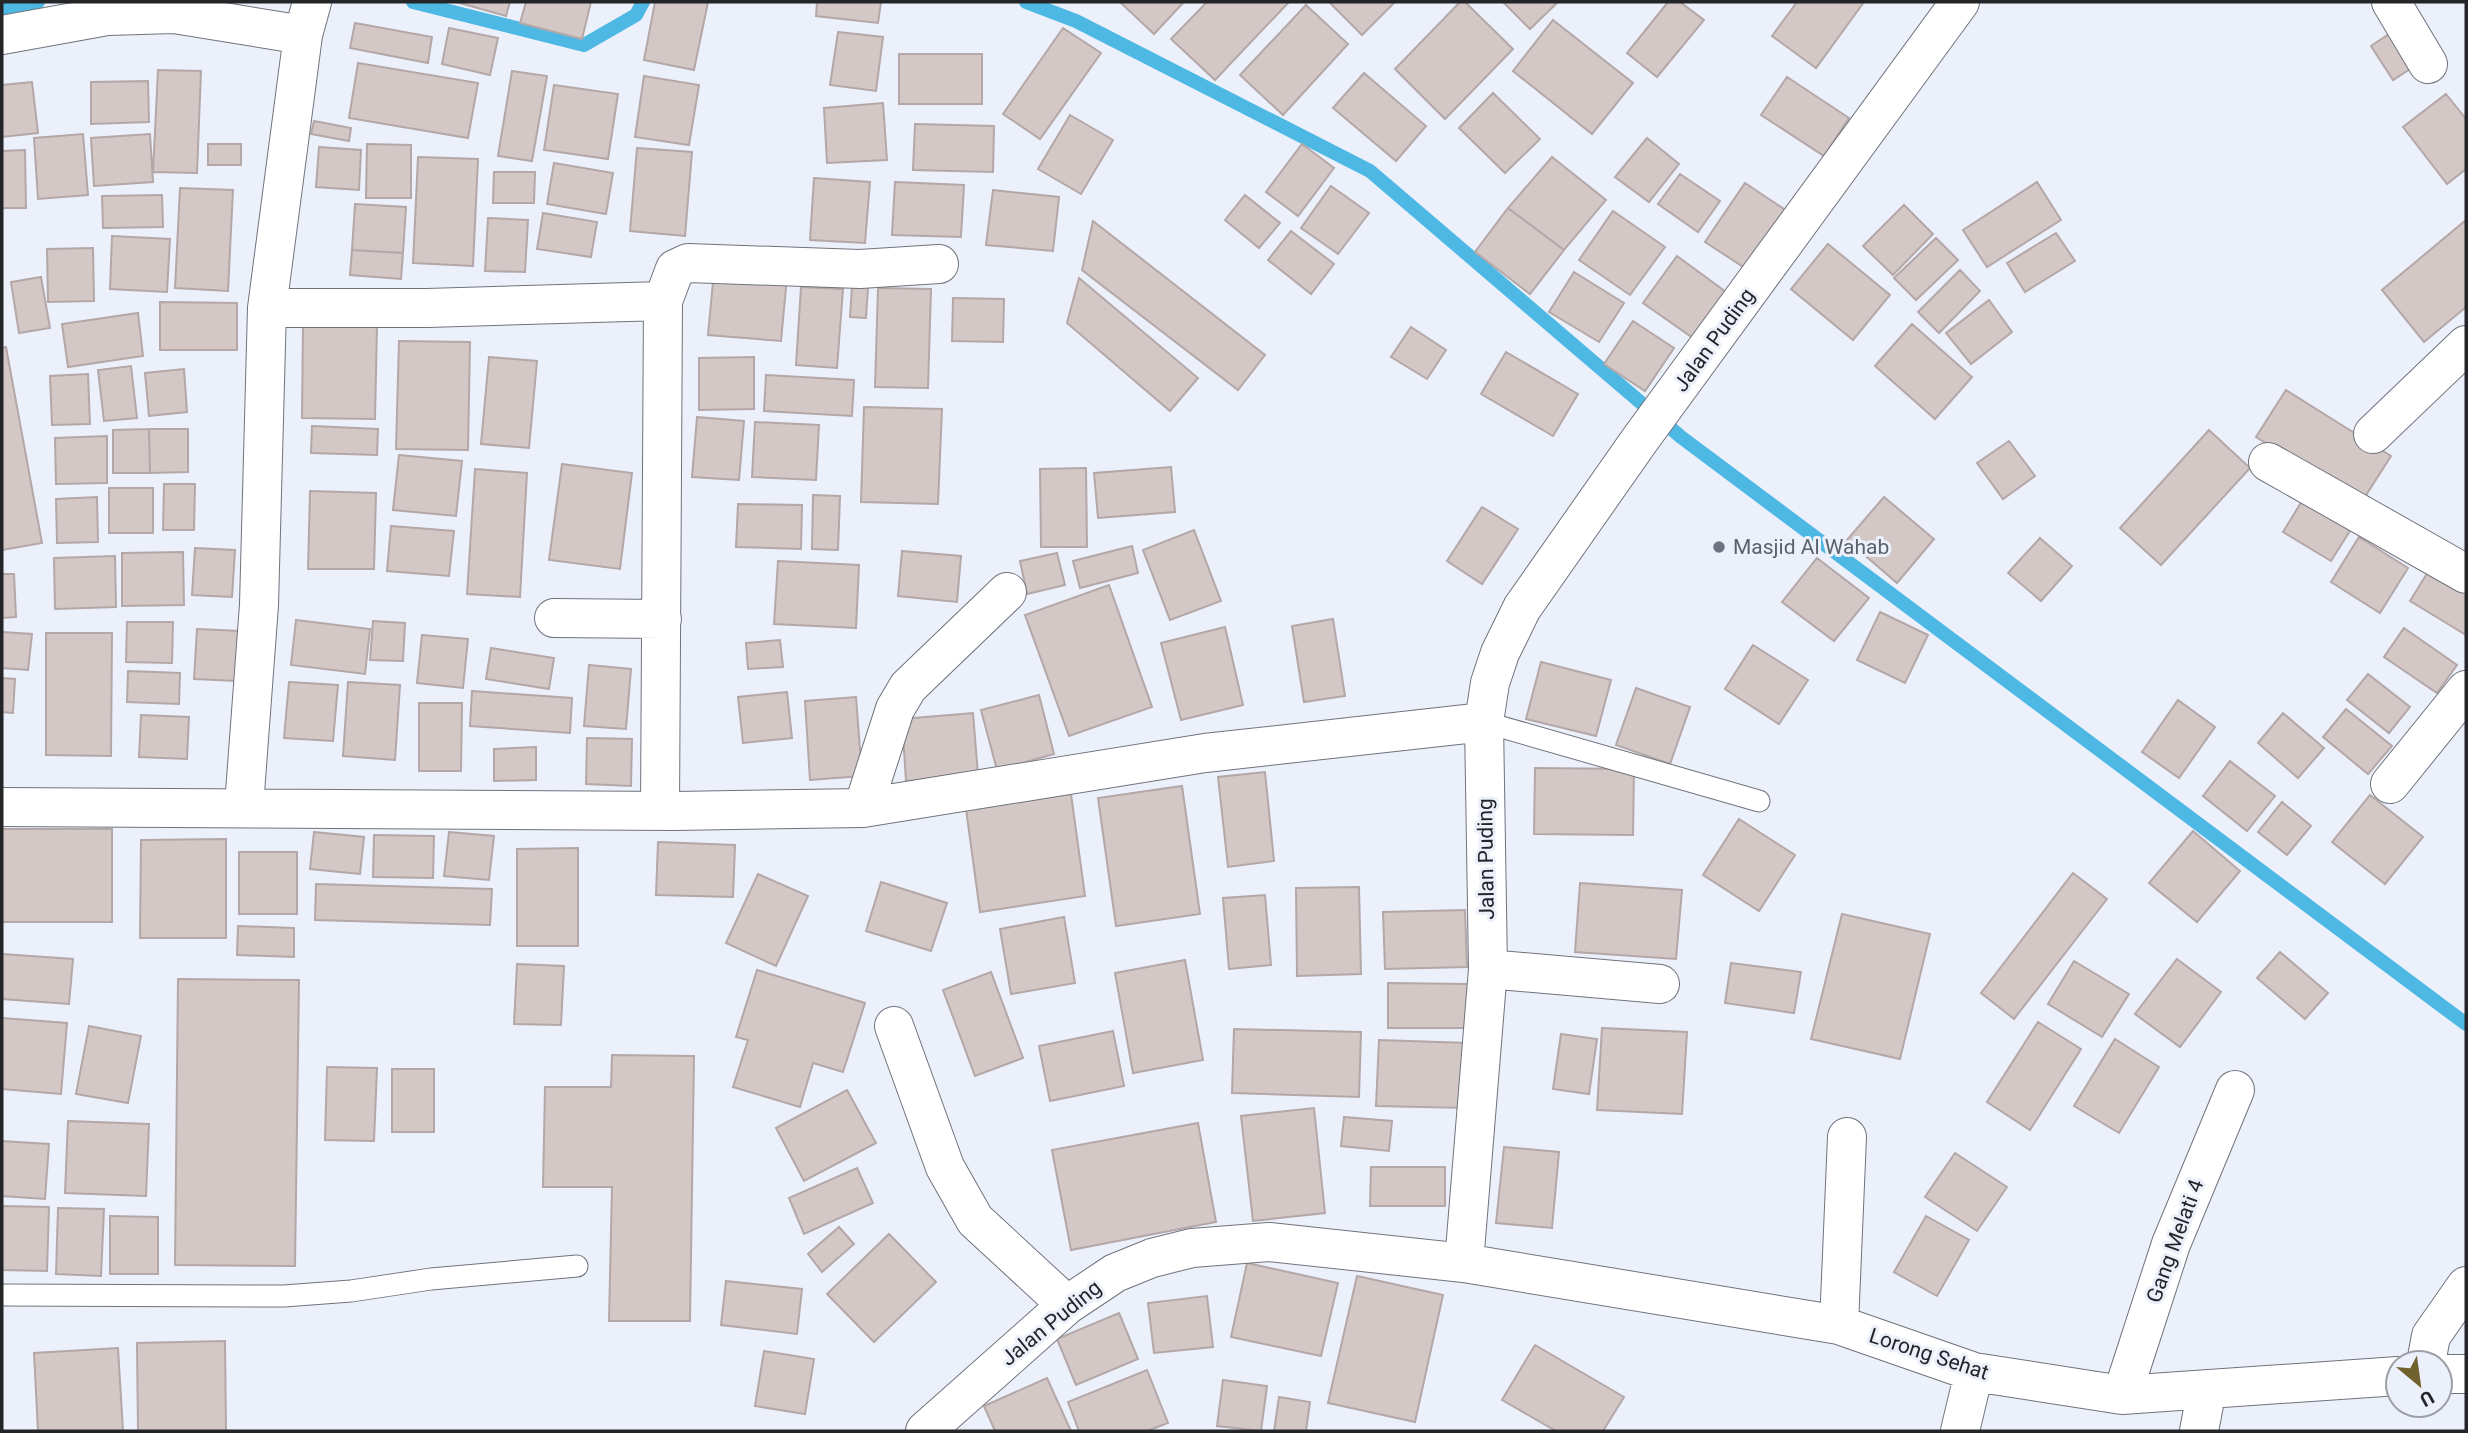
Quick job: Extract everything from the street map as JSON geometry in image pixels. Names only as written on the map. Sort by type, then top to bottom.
[{"type":"street","name":"Jalan Puding","points":[[925,1431],[1068,1306],[1115,1273],[1152,1258],[1192,1248],[1269,1241],[1464,1262],[1488,969],[1484,722],[1496,663],[1522,608],[1639,441],[1959,2]]},
{"type":"street","points":[[2391,2],[2428,64]]},
{"type":"street","points":[[2,35],[107,16],[309,13],[267,308],[259,605],[244,806]]},
{"type":"street","points":[[660,810],[663,301],[675,269],[688,263],[860,269],[939,264]]},
{"type":"street","points":[[267,308],[427,308],[663,301]]},
{"type":"street","points":[[2373,434],[2466,345]]},
{"type":"street","points":[[2268,462],[2466,574]]},
{"type":"street","points":[[863,808],[895,709],[908,687],[1007,592]]},
{"type":"street","points":[[554,618],[662,619]]},
{"type":"street","points":[[2390,784],[2466,690]]},
{"type":"street","points":[[2,807],[244,806],[660,810],[863,808],[1205,753],[1484,722]]},
{"type":"street","points":[[1488,969],[1660,984]]},
{"type":"street","points":[[894,1026],[945,1167],[975,1220],[1068,1306]]},
{"type":"street","name":"Gang Melati 4","points":[[2122,1395],[2171,1244],[2235,1090]]},
{"type":"street","points":[[1839,1325],[1847,1137]]},
{"type":"street","name":"Lorong Sehat","points":[[1464,1262],[1839,1325],[1974,1372],[2122,1395],[2384,1377]]},
{"type":"street","points":[[2429,1349],[2431,1336],[2466,1286]]},
{"type":"street","points":[[1960,1431],[1974,1372]]},
{"type":"street","points":[[2199,1431],[2207,1389]]},
{"type":"lane","points":[[1484,722],[1759,801]]},
{"type":"lane","points":[[2,1295],[284,1296],[578,1266]]},
{"type":"building","points":[[456,2],[510,2],[506,16]]},
{"type":"building","points":[[526,2],[591,2],[582,39],[520,23]]},
{"type":"building","points":[[655,2],[708,2],[694,70],[644,60]]},
{"type":"building","points":[[817,2],[881,2],[878,23],[816,16]]},
{"type":"building","points":[[1120,2],[1184,2],[1154,34]]},
{"type":"building","points":[[1207,2],[1289,2],[1215,80],[1171,39]]},
{"type":"building","points":[[1329,2],[1395,2],[1362,35]]},
{"type":"building","points":[[1460,2],[1465,2],[1513,49],[1445,119],[1395,69]]},
{"type":"building","points":[[1503,2],[1558,2],[1530,29]]},
{"type":"building","points":[[1668,2],[1680,2],[1704,20],[1657,77],[1627,53]]},
{"type":"building","points":[[1797,2],[1864,2],[1816,68],[1772,36]]},
{"type":"building","points":[[1306,5],[1348,44],[1283,115],[1240,75]]},
{"type":"building","points":[[1553,20],[1633,83],[1592,134],[1513,71]]},
{"type":"building","points":[[355,23],[432,37],[428,63],[350,48]]},
{"type":"building","points":[[449,28],[498,38],[490,75],[442,64]]},
{"type":"building","points":[[1063,28],[1101,53],[1040,139],[1003,114]]},
{"type":"building","points":[[2398,28],[2421,62],[2393,80],[2371,46]]},
{"type":"building","points":[[838,32],[883,37],[876,91],[830,85]]},
{"type":"building","points":[[899,54],[982,54],[982,104],[899,104]]},
{"type":"building","points":[[358,63],[478,83],[468,138],[349,118]]},
{"type":"building","points":[[158,70],[201,71],[197,173],[153,172]]},
{"type":"building","points":[[512,71],[547,76],[532,161],[498,156]]},
{"type":"building","points":[[1364,73],[1426,126],[1396,161],[1333,108]]},
{"type":"building","points":[[644,76],[699,85],[689,145],[635,137]]},
{"type":"building","points":[[1787,77],[1849,118],[1824,156],[1761,115]]},
{"type":"building","points":[[148,81],[149,122],[91,124],[91,82]]},
{"type":"building","points":[[32,82],[38,133],[2,137],[2,85]]},
{"type":"building","points":[[554,85],[618,94],[608,159],[544,150]]},
{"type":"building","points":[[1493,93],[1540,139],[1505,173],[1459,128]]},
{"type":"building","points":[[2446,94],[2466,119],[2466,169],[2447,184],[2403,127]]},
{"type":"building","points":[[883,103],[887,160],[827,163],[824,108]]},
{"type":"building","points":[[1070,115],[1113,140],[1081,194],[1038,169]]},
{"type":"building","points":[[314,121],[351,128],[349,141],[311,134]]},
{"type":"building","points":[[915,124],[994,126],[993,172],[913,170]]},
{"type":"building","points":[[83,134],[88,195],[38,199],[34,138]]},
{"type":"building","points":[[150,134],[153,182],[94,186],[91,138]]},
{"type":"building","points":[[1647,138],[1679,164],[1649,202],[1615,177]]},
{"type":"building","points":[[208,144],[241,144],[241,165],[208,165]]},
{"type":"building","points":[[367,144],[411,145],[411,198],[366,198]]},
{"type":"building","points":[[1302,144],[1334,168],[1298,216],[1266,192]]},
{"type":"building","points":[[319,147],[361,150],[359,190],[316,187]]},
{"type":"building","points":[[637,148],[692,152],[685,236],[630,231]]},
{"type":"building","points":[[25,150],[26,208],[2,208],[2,151]]},
{"type":"building","points":[[418,157],[478,159],[473,266],[413,263]]},
{"type":"building","points":[[1552,157],[1606,200],[1564,250],[1508,208]]},
{"type":"building","points":[[554,163],[613,173],[606,214],[547,204]]},
{"type":"building","points":[[494,172],[535,172],[534,203],[493,203]]},
{"type":"building","points":[[1680,174],[1720,201],[1698,232],[1658,204]]},
{"type":"building","points":[[814,178],[870,182],[865,243],[810,240]]},
{"type":"building","points":[[895,182],[964,185],[961,237],[892,235]]},
{"type":"building","points":[[2037,182],[2061,220],[1987,267],[1963,230]]},
{"type":"building","points":[[1745,183],[1790,213],[1751,272],[1705,242]]},
{"type":"building","points":[[1331,186],[1369,213],[1338,254],[1301,228]]},
{"type":"building","points":[[180,188],[233,190],[228,291],[175,288]]},
{"type":"building","points":[[993,190],[1059,197],[1053,251],[986,245]]},
{"type":"building","points":[[162,195],[163,227],[103,228],[102,196]]},
{"type":"building","points":[[1245,195],[1280,223],[1259,248],[1225,220]]},
{"type":"building","points":[[355,204],[406,207],[403,253],[352,250]]},
{"type":"building","points":[[1904,205],[1933,234],[1893,275],[1863,246]]},
{"type":"building","points":[[1508,208],[1564,250],[1530,294],[1475,252]]},
{"type":"building","points":[[1613,211],[1665,247],[1630,295],[1579,260]]},
{"type":"building","points":[[543,213],[597,222],[591,257],[537,249]]},
{"type":"building","points":[[488,218],[528,220],[525,272],[485,271]]},
{"type":"building","points":[[2466,220],[2466,307],[2424,342],[2382,290]]},
{"type":"building","points":[[1093,221],[1265,355],[1238,390],[1082,270]]},
{"type":"building","points":[[1291,231],[1334,264],[1311,294],[1268,260]]},
{"type":"building","points":[[2056,233],[2075,261],[2025,292],[2007,263]]},
{"type":"building","points":[[112,236],[170,239],[167,292],[110,289]]},
{"type":"building","points":[[1936,238],[1958,260],[1916,300],[1894,278]]},
{"type":"building","points":[[1828,244],[1890,295],[1853,340],[1791,289]]},
{"type":"building","points":[[93,248],[94,301],[48,302],[47,249]]},
{"type":"building","points":[[352,250],[403,253],[401,279],[350,275]]},
{"type":"building","points":[[1677,256],[1726,292],[1693,338],[1643,303]]},
{"type":"building","points":[[1960,270],[1980,291],[1939,333],[1918,312]]},
{"type":"building","points":[[714,271],[787,277],[781,341],[708,335]]},
{"type":"building","points":[[1574,272],[1624,303],[1599,342],[1549,312]]},
{"type":"building","points":[[41,277],[50,328],[19,333],[11,282]]},
{"type":"building","points":[[1079,278],[1198,378],[1170,411],[1067,323]]},
{"type":"building","points":[[852,286],[868,287],[866,318],[850,317]]},
{"type":"building","points":[[801,287],[843,289],[837,368],[796,365]]},
{"type":"building","points":[[878,288],[931,289],[928,388],[875,387]]},
{"type":"building","points":[[953,298],[1004,299],[1003,342],[952,341]]},
{"type":"building","points":[[1989,300],[2012,332],[1971,364],[1946,333]]},
{"type":"building","points":[[160,302],[237,303],[237,350],[160,350]]},
{"type":"building","points":[[138,313],[143,356],[68,367],[62,324]]},
{"type":"building","points":[[1633,321],[1674,348],[1645,391],[1604,364]]},
{"type":"building","points":[[303,324],[377,325],[375,419],[302,418]]},
{"type":"building","points":[[1912,324],[1972,377],[1935,419],[1875,366]]},
{"type":"building","points":[[1411,327],[1446,350],[1427,379],[1391,357]]},
{"type":"building","points":[[399,341],[470,342],[468,450],[396,449]]},
{"type":"building","points":[[6,347],[42,543],[2,550],[2,348]]},
{"type":"building","points":[[1506,352],[1578,394],[1553,436],[1481,394]]},
{"type":"building","points":[[489,357],[537,361],[529,448],[481,444]]},
{"type":"building","points":[[754,357],[754,409],[699,410],[699,358]]},
{"type":"building","points":[[131,366],[137,418],[104,421],[98,370]]},
{"type":"building","points":[[184,369],[187,412],[149,416],[145,373]]},
{"type":"building","points":[[88,374],[90,424],[52,425],[50,376]]},
{"type":"building","points":[[766,375],[854,380],[852,416],[764,411]]},
{"type":"building","points":[[2286,390],[2391,456],[2361,503],[2256,437]]},
{"type":"building","points":[[864,407],[942,409],[938,504],[861,502]]},
{"type":"building","points":[[697,417],[744,421],[739,480],[692,477]]},
{"type":"building","points":[[755,422],[819,425],[816,480],[752,477]]},
{"type":"building","points":[[312,426],[378,429],[377,455],[311,453]]},
{"type":"building","points":[[149,429],[150,473],[113,473],[113,430]]},
{"type":"building","points":[[149,429],[188,429],[188,472],[150,473]]},
{"type":"building","points":[[2209,430],[2250,468],[2161,565],[2120,528]]},
{"type":"building","points":[[107,436],[107,483],[56,484],[55,438]]},
{"type":"building","points":[[2009,441],[2035,476],[2003,499],[1977,463]]},
{"type":"building","points":[[399,455],[462,461],[456,516],[393,510]]},
{"type":"building","points":[[562,464],[632,473],[620,569],[549,560]]},
{"type":"building","points":[[1171,467],[1175,512],[1098,518],[1094,473]]},
{"type":"building","points":[[1086,468],[1087,547],[1041,547],[1040,469]]},
{"type":"building","points":[[475,469],[527,473],[520,597],[467,594]]},
{"type":"building","points":[[164,484],[195,484],[194,530],[163,530]]},
{"type":"building","points":[[109,488],[153,488],[153,533],[109,533]]},
{"type":"building","points":[[310,491],[376,493],[374,569],[308,569]]},
{"type":"building","points":[[813,495],[840,496],[838,550],[812,549]]},
{"type":"building","points":[[2305,496],[2353,526],[2331,561],[2283,532]]},
{"type":"building","points":[[97,497],[98,542],[57,543],[56,499]]},
{"type":"building","points":[[1884,497],[1934,539],[1897,583],[1847,540]]},
{"type":"building","points":[[738,504],[802,505],[801,549],[736,547]]},
{"type":"building","points":[[1482,507],[1518,529],[1482,584],[1447,561]]},
{"type":"building","points":[[391,526],[454,531],[449,576],[387,571]]},
{"type":"building","points":[[1194,530],[1221,601],[1170,620],[1143,550]]},
{"type":"building","points":[[2359,537],[2408,568],[2380,613],[2331,582]]},
{"type":"building","points":[[2040,538],[2072,566],[2041,601],[2008,573]]},
{"type":"building","points":[[1132,546],[1138,573],[1080,588],[1073,561]]},
{"type":"building","points":[[195,548],[235,550],[232,597],[192,595]]},
{"type":"building","points":[[902,551],[961,556],[957,602],[898,596]]},
{"type":"building","points":[[183,552],[184,605],[122,606],[122,553]]},
{"type":"building","points":[[1057,553],[1065,585],[1027,594],[1020,561]]},
{"type":"building","points":[[115,556],[116,607],[55,609],[54,558]]},
{"type":"building","points":[[1817,558],[1869,598],[1834,641],[1782,602]]},
{"type":"building","points":[[778,561],[859,565],[856,628],[774,624]]},
{"type":"building","points":[[2431,567],[2466,588],[2466,635],[2410,601]]},
{"type":"building","points":[[2,574],[14,574],[16,617],[2,618]]},
{"type":"building","points":[[1109,585],[1152,707],[1069,736],[1025,615]]},
{"type":"building","points":[[1880,612],[1928,635],[1905,683],[1857,660]]},
{"type":"building","points":[[1333,619],[1345,696],[1304,702],[1292,626]]},
{"type":"building","points":[[296,620],[370,629],[365,674],[291,665]]},
{"type":"building","points":[[373,621],[405,623],[403,661],[370,660]]},
{"type":"building","points":[[127,622],[173,622],[172,663],[126,662]]},
{"type":"building","points":[[1225,627],[1243,705],[1181,720],[1161,643]]},
{"type":"building","points":[[2404,628],[2457,665],[2437,693],[2384,657]]},
{"type":"building","points":[[197,629],[240,631],[237,681],[194,679]]},
{"type":"building","points":[[2,632],[32,634],[28,670],[2,668]]},
{"type":"building","points":[[46,633],[112,633],[111,756],[46,755]]},
{"type":"building","points":[[422,635],[468,639],[463,688],[417,683]]},
{"type":"building","points":[[780,640],[783,667],[748,669],[746,643]]},
{"type":"building","points":[[1753,645],[1808,680],[1779,724],[1725,689]]},
{"type":"building","points":[[491,648],[554,658],[549,689],[486,679]]},
{"type":"building","points":[[1541,662],[1611,680],[1596,736],[1526,719]]},
{"type":"building","points":[[589,665],[631,669],[626,729],[584,726]]},
{"type":"building","points":[[128,671],[180,673],[179,704],[127,702]]},
{"type":"building","points":[[2368,674],[2410,707],[2389,733],[2347,700]]},
{"type":"building","points":[[2,678],[15,679],[13,713],[2,712]]},
{"type":"building","points":[[289,682],[338,685],[333,741],[284,738]]},
{"type":"building","points":[[348,682],[400,685],[395,760],[343,756]]},
{"type":"building","points":[[1636,688],[1690,707],[1670,764],[1616,745]]},
{"type":"building","points":[[472,691],[572,698],[570,733],[470,726]]},
{"type":"building","points":[[787,692],[792,738],[743,743],[738,697]]},
{"type":"building","points":[[1039,695],[1054,754],[997,770],[981,710]]},
{"type":"building","points":[[856,697],[862,776],[810,780],[805,701]]},
{"type":"building","points":[[2178,700],[2215,727],[2179,778],[2142,752]]},
{"type":"building","points":[[419,703],[462,703],[461,771],[419,771]]},
{"type":"building","points":[[2346,709],[2392,746],[2368,774],[2323,737]]},
{"type":"building","points":[[973,713],[978,775],[906,781],[902,719]]},
{"type":"building","points":[[2283,713],[2324,748],[2298,778],[2258,743]]},
{"type":"building","points":[[141,715],[189,717],[187,759],[139,757]]},
{"type":"building","points":[[587,738],[632,739],[631,786],[586,784]]},
{"type":"building","points":[[536,747],[536,780],[494,781],[494,749]]},
{"type":"building","points":[[2230,761],[2275,796],[2247,831],[2203,796]]},
{"type":"building","points":[[1535,768],[1634,769],[1633,835],[1534,834]]},
{"type":"building","points":[[1265,772],[1274,861],[1228,867],[1218,777]]},
{"type":"building","points":[[1182,786],[1200,914],[1116,926],[1098,798]]},
{"type":"building","points":[[1071,794],[1085,896],[980,912],[966,809]]},
{"type":"building","points":[[2370,795],[2423,837],[2385,884],[2332,842]]},
{"type":"building","points":[[2282,802],[2311,826],[2287,855],[2258,832]]},
{"type":"building","points":[[1739,819],[1795,855],[1759,911],[1703,875]]},
{"type":"building","points":[[2,829],[112,829],[112,922],[2,922]]},
{"type":"building","points":[[2193,831],[2240,871],[2197,922],[2149,883]]},
{"type":"building","points":[[314,832],[364,837],[360,874],[310,869]]},
{"type":"building","points":[[449,832],[494,836],[489,880],[444,876]]},
{"type":"building","points":[[374,835],[434,836],[433,878],[373,877]]},
{"type":"building","points":[[226,839],[226,938],[140,938],[141,840]]},
{"type":"building","points":[[658,842],[735,845],[733,897],[656,895]]},
{"type":"building","points":[[578,848],[578,946],[517,946],[517,849]]},
{"type":"building","points":[[239,852],[297,852],[297,914],[239,914]]},
{"type":"building","points":[[2073,873],[2107,899],[2014,1019],[1981,993]]},
{"type":"building","points":[[758,874],[808,896],[776,966],[726,943]]},
{"type":"building","points":[[881,882],[947,903],[931,951],[866,931]]},
{"type":"building","points":[[1580,883],[1682,890],[1676,959],[1575,952]]},
{"type":"building","points":[[316,884],[492,889],[490,925],[315,920]]},
{"type":"building","points":[[1359,887],[1361,974],[1297,976],[1296,888]]},
{"type":"building","points":[[1265,895],[1271,965],[1229,969],[1223,898]]},
{"type":"building","points":[[1465,910],[1467,967],[1385,969],[1383,912]]},
{"type":"building","points":[[1842,914],[1930,934],[1900,1059],[1811,1039]]},
{"type":"building","points":[[1064,917],[1075,983],[1011,994],[1000,929]]},
{"type":"building","points":[[238,926],[294,928],[294,957],[237,955]]},
{"type":"building","points":[[2280,952],[2328,993],[2305,1019],[2257,978]]},
{"type":"building","points":[[2,954],[73,959],[69,1004],[2,999]]},
{"type":"building","points":[[2177,959],[2221,992],[2180,1047],[2135,1014]]},
{"type":"building","points":[[1185,960],[1203,1060],[1133,1073],[1115,973]]},
{"type":"building","points":[[2074,961],[2129,994],[2102,1037],[2048,1004]]},
{"type":"building","points":[[1731,963],[1801,972],[1794,1013],[1725,1003]]},
{"type":"building","points":[[517,964],[564,966],[561,1025],[514,1024]]},
{"type":"building","points":[[757,970],[865,1003],[843,1072],[813,1063],[800,1107],[733,1087],[748,1040],[736,1037]]},
{"type":"building","points":[[991,972],[1023,1058],[975,1076],[943,990]]},
{"type":"building","points":[[178,979],[299,980],[295,1266],[175,1265]]},
{"type":"building","points":[[1388,983],[1468,984],[1467,1028],[1388,1028]]},
{"type":"building","points":[[2,1018],[67,1023],[61,1094],[2,1089]]},
{"type":"building","points":[[2038,1022],[2081,1049],[2030,1130],[1987,1102]]},
{"type":"building","points":[[89,1026],[141,1036],[128,1103],[76,1094]]},
{"type":"building","points":[[1602,1028],[1687,1032],[1682,1114],[1597,1110]]},
{"type":"building","points":[[1234,1029],[1361,1032],[1359,1097],[1232,1093]]},
{"type":"building","points":[[1113,1031],[1124,1086],[1050,1101],[1039,1046]]},
{"type":"building","points":[[1561,1034],[1597,1039],[1589,1094],[1553,1089]]},
{"type":"building","points":[[2115,1039],[2159,1067],[2119,1133],[2074,1106]]},
{"type":"building","points":[[1379,1040],[1468,1043],[1466,1108],[1376,1106]]},
{"type":"building","points":[[612,1055],[694,1056],[690,1321],[609,1321],[612,1187],[543,1187],[545,1087],[611,1087]]},
{"type":"building","points":[[327,1067],[377,1068],[374,1141],[325,1140]]},
{"type":"building","points":[[392,1069],[434,1069],[434,1132],[392,1132]]},
{"type":"building","points":[[847,1090],[876,1143],[804,1181],[776,1128]]},
{"type":"building","points":[[1314,1108],[1325,1213],[1253,1221],[1241,1116]]},
{"type":"building","points":[[1344,1117],[1392,1121],[1389,1151],[1341,1146]]},
{"type":"building","points":[[68,1121],[149,1124],[146,1196],[65,1193]]},
{"type":"building","points":[[1198,1123],[1216,1222],[1071,1250],[1052,1150]]},
{"type":"building","points":[[2,1141],[49,1144],[45,1199],[2,1196]]},
{"type":"building","points":[[1504,1147],[1559,1152],[1552,1228],[1496,1223]]},
{"type":"building","points":[[1955,1153],[2007,1187],[1977,1231],[1925,1197]]},
{"type":"building","points":[[1371,1167],[1445,1167],[1445,1206],[1370,1206]]},
{"type":"building","points":[[857,1168],[873,1203],[804,1234],[789,1198]]},
{"type":"building","points":[[2,1206],[49,1207],[47,1271],[2,1270]]},
{"type":"building","points":[[58,1208],[104,1209],[101,1276],[56,1274]]},
{"type":"building","points":[[110,1216],[158,1217],[158,1274],[110,1274]]},
{"type":"building","points":[[1926,1216],[1969,1240],[1937,1296],[1894,1272]]},
{"type":"building","points":[[839,1227],[854,1244],[822,1272],[808,1254]]},
{"type":"building","points":[[889,1234],[936,1282],[874,1342],[827,1294]]},
{"type":"building","points":[[1247,1263],[1338,1283],[1321,1356],[1231,1337]]},
{"type":"building","points":[[1357,1276],[1443,1295],[1415,1422],[1328,1403]]},
{"type":"building","points":[[726,1281],[802,1289],[797,1334],[721,1325]]},
{"type":"building","points":[[1207,1296],[1213,1347],[1154,1353],[1148,1303]]},
{"type":"building","points":[[1119,1313],[1138,1359],[1076,1385],[1057,1339]]},
{"type":"building","points":[[225,1341],[226,1431],[138,1431],[137,1343]]},
{"type":"building","points":[[1535,1345],[1624,1397],[1603,1431],[1556,1431],[1502,1400]]},
{"type":"building","points":[[118,1348],[123,1431],[38,1431],[34,1353]]},
{"type":"building","points":[[764,1351],[814,1359],[805,1414],[755,1406]]},
{"type":"building","points":[[1147,1370],[1168,1423],[1147,1431],[1079,1431],[1068,1402]]},
{"type":"building","points":[[1047,1378],[1071,1431],[995,1431],[984,1406]]},
{"type":"building","points":[[1223,1380],[1267,1386],[1261,1431],[1217,1426]]},
{"type":"building","points":[[1279,1397],[1310,1402],[1306,1431],[1274,1431]]},
{"type":"waterway","points":[[2,8],[38,2]]},
{"type":"waterway","points":[[413,2],[584,45],[636,15],[643,2]]},
{"type":"waterway","points":[[1026,2],[1076,21],[1370,171],[1681,437],[2466,1024]]},
{"type":"place","name":"Masjid Al Wahab","points":[[1719,547]]}]
